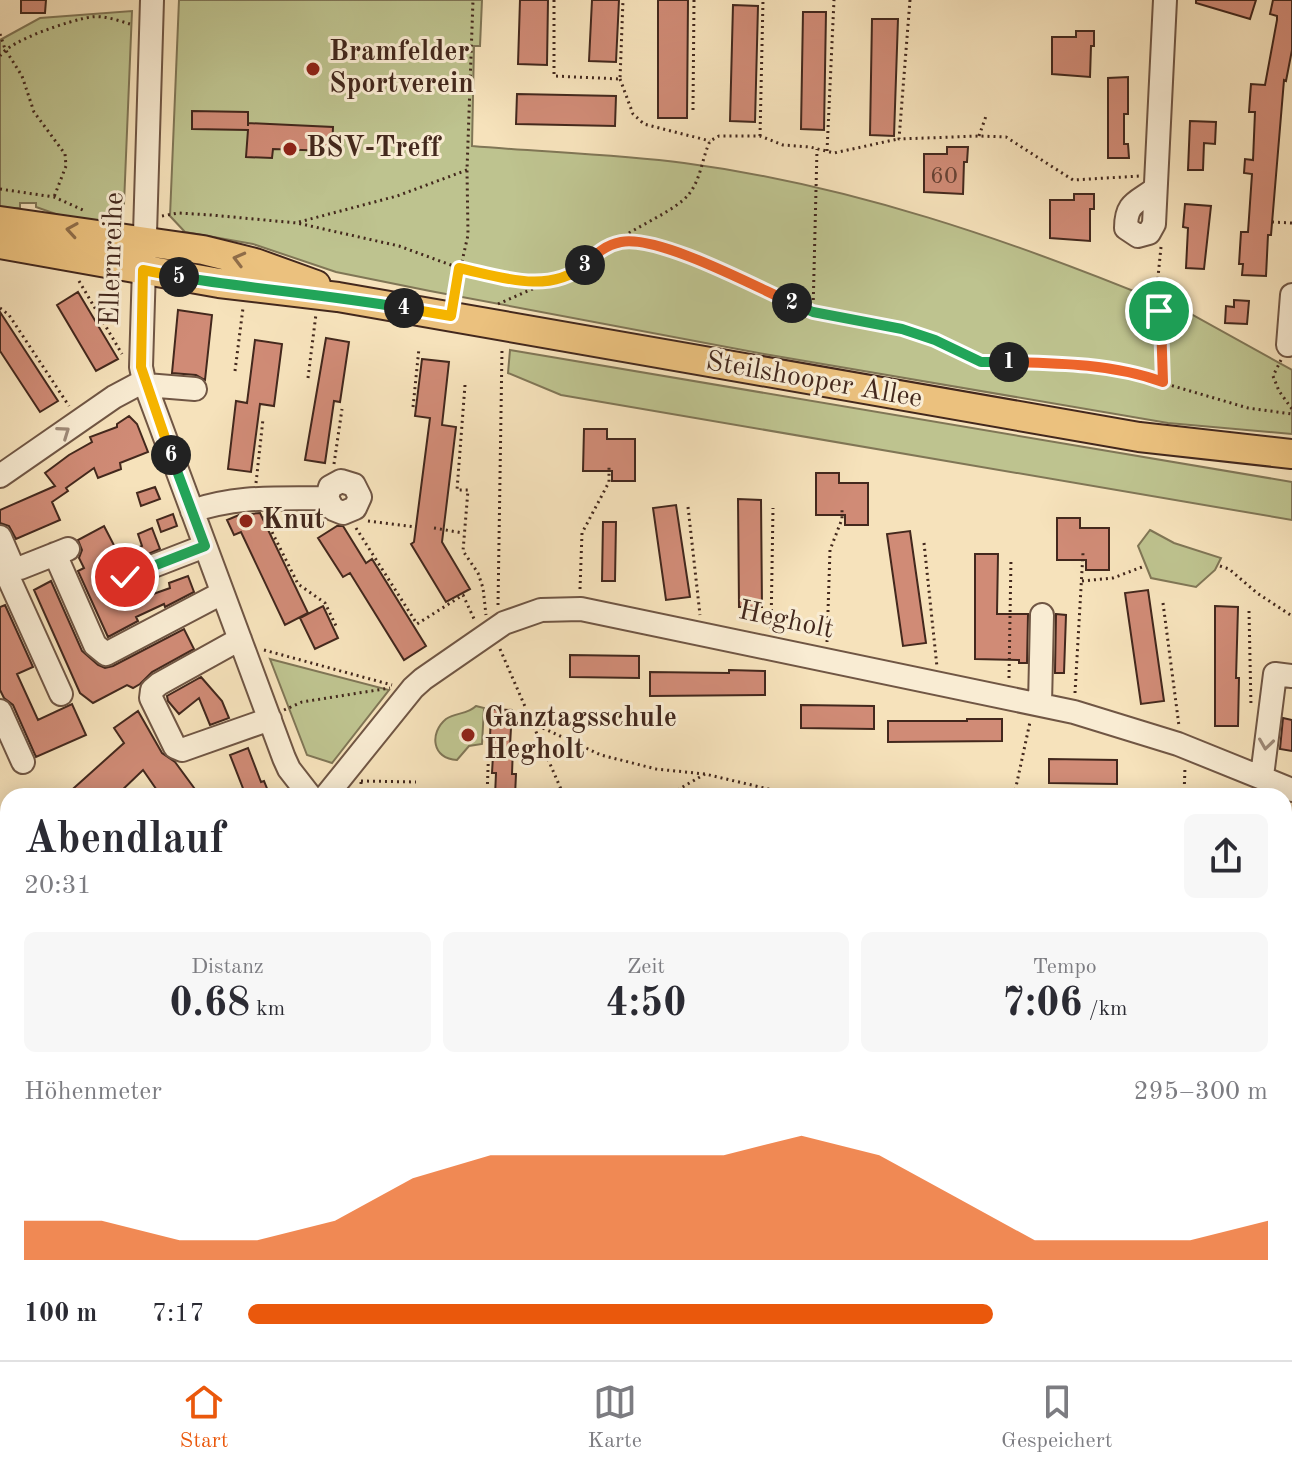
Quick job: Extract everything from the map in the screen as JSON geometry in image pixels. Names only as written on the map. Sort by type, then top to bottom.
[{"type":"main road","name":"Steilshooper Allee","points":[[0,221],[144,240],[255,263],[301,279],[327,305]]},
{"type":"main road","name":"Steilshooper Allee","points":[[0,244],[260,289],[327,305],[451,316],[1139,437],[1292,454]]},
{"type":"street","name":"Ellernreihe","points":[[152,0],[140,347],[145,383],[222,593],[276,715],[289,769],[304,788]]},
{"type":"street","points":[[1154,224],[1149,233],[1138,236],[1126,228],[1126,214],[1130,205],[1155,181],[1165,0]]},
{"type":"street","points":[[1290,330],[1292,295]]},
{"type":"street","points":[[0,476],[114,397],[145,383],[195,389]]},
{"type":"street","points":[[192,511],[255,497],[329,493],[333,509],[349,512]]},
{"type":"street","points":[[0,537],[12,565],[20,568],[62,552],[95,645],[106,654],[222,593]]},
{"type":"street","points":[[125,577],[205,546]]},
{"type":"street","points":[[0,559],[61,694]]},
{"type":"street","name":"Hegholt","points":[[332,788],[413,688],[491,630],[541,610],[581,609],[1036,709],[1178,744],[1288,788]]},
{"type":"street","points":[[1036,709],[1042,615]]},
{"type":"street","points":[[246,643],[159,684],[152,690],[151,698],[175,747],[182,750],[276,715]]},
{"type":"street","points":[[1262,776],[1275,674],[1292,676]]},
{"type":"street","points":[[0,711],[23,762]]},
{"type":"path","points":[[451,316],[468,235],[473,0]]},
{"type":"path","points":[[554,0],[554,76],[620,79]]},
{"type":"path","points":[[623,0],[620,79],[633,114],[644,124],[710,141]]},
{"type":"path","points":[[693,110],[694,0]]},
{"type":"path","points":[[760,136],[763,0]]},
{"type":"path","points":[[827,151],[834,0]]},
{"type":"path","points":[[899,139],[910,0]]},
{"type":"path","points":[[0,56],[5,49],[49,30],[93,16],[151,31]]},
{"type":"path","points":[[0,34],[9,57],[22,76],[34,112],[65,154],[66,166],[54,197]]},
{"type":"path","points":[[979,136],[986,116]]},
{"type":"path","points":[[611,245],[628,231],[688,197],[698,179],[710,141],[719,136],[760,136],[783,145],[834,153],[899,139],[1006,137],[1073,180],[1155,181]]},
{"type":"path","points":[[813,312],[817,149]]},
{"type":"path","points":[[297,223],[397,196],[467,170]]},
{"type":"path","points":[[0,189],[54,197],[94,214]]},
{"type":"path","points":[[162,216],[178,213],[297,223],[399,246],[459,268],[518,281],[546,283]]},
{"type":"path","points":[[1272,222],[1292,223]]},
{"type":"path","points":[[1154,224],[1162,231],[1156,297],[1161,322],[1163,382]]},
{"type":"path","points":[[497,304],[561,279],[581,268],[603,248],[623,241],[642,242],[672,250],[813,312],[902,329],[935,340],[981,362],[1050,362],[1122,371],[1248,408],[1292,412]]},
{"type":"path","points":[[76,275],[126,362]]},
{"type":"path","points":[[235,371],[244,301]]},
{"type":"path","points":[[308,378],[327,305]]},
{"type":"path","points":[[0,308],[9,315],[79,421]]},
{"type":"path","points":[[1290,330],[1273,376],[1292,412]]},
{"type":"path","points":[[497,614],[502,345]]},
{"type":"path","points":[[413,407],[419,348]]},
{"type":"path","points":[[465,385],[457,490],[468,490],[463,551],[478,573],[486,619]]},
{"type":"path","points":[[329,493],[342,409]]},
{"type":"path","points":[[263,419],[255,497],[298,584],[325,603],[337,628]]},
{"type":"path","points":[[579,597],[582,533],[609,482],[609,465]]},
{"type":"path","points":[[688,507],[701,621]]},
{"type":"path","points":[[770,635],[773,508]]},
{"type":"path","points":[[827,646],[830,550],[842,519],[842,508]]},
{"type":"path","points":[[349,512],[366,520],[416,527]]},
{"type":"path","points":[[349,512],[351,521],[417,624],[463,595],[477,624]]},
{"type":"path","points":[[434,528],[463,533]]},
{"type":"path","points":[[924,543],[937,669]]},
{"type":"path","points":[[1074,700],[1083,553]]},
{"type":"path","points":[[1009,684],[1011,558]]},
{"type":"path","points":[[1220,566],[1229,569],[1257,593],[1292,616]]},
{"type":"path","points":[[1082,581],[1113,578],[1142,567]]},
{"type":"path","points":[[1163,603],[1179,731]]},
{"type":"path","points":[[1249,611],[1251,711]]},
{"type":"path","points":[[246,643],[398,687],[302,702],[276,715]]},
{"type":"path","points":[[497,643],[560,788]]},
{"type":"path","points":[[1016,788],[1036,709]]},
{"type":"path","points":[[532,723],[601,755],[656,769],[705,774],[762,788]]},
{"type":"path","points":[[487,788],[489,742]]},
{"type":"path","points":[[1184,788],[1185,759]]},
{"type":"path","points":[[681,788],[705,774]]},
{"type":"path","points":[[360,788],[359,780],[416,782]]},
{"type":"green space","points":[[179,0],[482,0],[480,46],[474,46],[472,146],[684,163],[807,185],[868,200],[988,237],[1163,303],[1162,298],[1292,370],[1292,434],[1168,423],[764,354],[336,272],[253,244],[185,232],[170,216]]},
{"type":"green space","points":[[132,11],[124,204],[97,224],[67,218],[36,207],[36,203],[20,203],[20,208],[0,210],[0,40],[40,18]]},
{"type":"green space","points":[[510,350],[1292,482],[1292,520],[561,395],[508,373]]},
{"type":"green space","points":[[1150,530],[1174,543],[1221,558],[1215,570],[1196,587],[1151,578],[1138,546]]},
{"type":"green space","points":[[270,659],[389,690],[332,763],[307,755]]},
{"type":"green space","points":[[476,706],[484,708],[482,744],[469,746],[457,760],[442,755],[435,738],[441,725],[446,719]]},
{"type":"building","points":[[21,0],[46,0],[45,13],[21,13]]},
{"type":"building","points":[[520,0],[548,0],[547,65],[518,64]]},
{"type":"building","points":[[592,0],[619,0],[616,62],[589,61]]},
{"type":"building","points":[[658,0],[688,0],[687,118],[658,118]]},
{"type":"building","points":[[1196,0],[1256,0],[1250,19],[1196,3]]},
{"type":"building","points":[[1273,0],[1292,0],[1292,50],[1284,80],[1266,276],[1242,275],[1243,264],[1239,264],[1241,232],[1248,232],[1252,174],[1244,173],[1245,159],[1253,160],[1255,112],[1249,112],[1251,84],[1265,85],[1277,20],[1277,16],[1270,14]]},
{"type":"building","points":[[733,5],[758,6],[755,122],[730,121]]},
{"type":"building","points":[[803,12],[826,12],[824,130],[801,129]]},
{"type":"building","points":[[872,19],[898,19],[894,136],[870,135]]},
{"type":"building","points":[[1076,31],[1094,31],[1090,77],[1052,74],[1052,37],[1076,37]]},
{"type":"building","points":[[1128,77],[1124,144],[1128,144],[1129,158],[1108,158],[1108,78]]},
{"type":"building","points":[[517,94],[616,96],[615,126],[516,124]]},
{"type":"building","points":[[192,111],[248,112],[248,123],[333,127],[332,151],[273,149],[272,158],[246,157],[248,130],[192,129]]},
{"type":"building","points":[[1190,121],[1216,122],[1215,144],[1204,143],[1203,170],[1188,170]]},
{"type":"building","points":[[947,147],[968,147],[963,194],[924,192],[924,154],[947,154]]},
{"type":"building","points":[[1074,194],[1094,194],[1094,209],[1090,209],[1090,241],[1050,238],[1050,200],[1074,200]]},
{"type":"building","points":[[1185,204],[1211,206],[1204,269],[1186,268],[1188,228],[1183,227]]},
{"type":"building","points":[[78,292],[118,359],[96,371],[57,305]]},
{"type":"building","points":[[1234,300],[1249,301],[1247,324],[1225,323],[1226,306],[1234,307]]},
{"type":"building","points":[[178,310],[212,315],[205,380],[196,375],[172,373]]},
{"type":"building","points":[[0,312],[58,401],[40,412],[0,351]]},
{"type":"building","points":[[326,338],[349,342],[340,402],[334,401],[325,463],[305,460]]},
{"type":"building","points":[[255,340],[282,344],[274,406],[260,404],[251,472],[228,469],[236,401],[247,403]]},
{"type":"building","points":[[422,359],[449,362],[442,425],[456,427],[442,542],[470,589],[446,602],[411,544],[414,542],[430,418],[415,416]]},
{"type":"building","points":[[129,416],[137,424],[148,452],[120,463],[121,469],[98,478],[94,468],[66,488],[68,491],[52,502],[60,520],[16,539],[9,526],[0,523],[0,510],[55,486],[45,473],[92,442],[90,437],[117,427]]},
{"type":"building","points":[[584,429],[607,429],[607,439],[635,439],[635,481],[612,481],[612,471],[583,471]]},
{"type":"building","points":[[816,473],[839,473],[839,483],[868,483],[868,525],[845,525],[845,515],[816,515]]},
{"type":"building","points":[[155,487],[160,499],[141,506],[137,493]]},
{"type":"building","points":[[738,499],[761,500],[762,607],[739,607]]},
{"type":"building","points":[[676,505],[690,597],[666,600],[653,508]]},
{"type":"building","points":[[260,513],[308,613],[285,625],[241,532],[234,535],[227,520],[239,515]]},
{"type":"building","points":[[173,514],[177,526],[161,532],[157,520]]},
{"type":"building","points":[[1057,518],[1080,518],[1080,528],[1109,528],[1109,570],[1086,570],[1086,560],[1057,560]]},
{"type":"building","points":[[603,522],[616,522],[615,581],[602,581]]},
{"type":"building","points":[[104,526],[119,555],[142,546],[138,534],[152,528],[160,549],[115,568],[111,576],[117,588],[124,591],[137,587],[142,598],[170,588],[169,583],[188,576],[194,592],[136,617],[138,621],[108,637],[78,571],[84,568],[79,558],[82,550],[78,540]]},
{"type":"building","points":[[337,526],[343,526],[366,563],[372,559],[426,646],[404,660],[350,573],[343,577],[318,538]]},
{"type":"building","points":[[910,531],[926,643],[903,646],[887,534]]},
{"type":"building","points":[[975,554],[998,554],[997,614],[1028,614],[1027,663],[975,659]]},
{"type":"building","points":[[51,581],[82,651],[98,665],[105,668],[113,666],[184,629],[194,649],[152,672],[133,688],[127,685],[93,703],[80,693],[34,590]]},
{"type":"building","points":[[1148,590],[1164,701],[1141,704],[1125,593]]},
{"type":"building","points":[[5,605],[33,667],[17,674],[38,720],[72,704],[86,735],[36,757],[13,705],[0,690],[0,607]]},
{"type":"building","points":[[323,606],[338,638],[315,649],[300,618]]},
{"type":"building","points":[[1215,606],[1238,607],[1238,726],[1215,726]]},
{"type":"building","points":[[1056,614],[1066,615],[1064,673],[1055,673]]},
{"type":"building","points":[[570,655],[639,656],[639,678],[570,677]]},
{"type":"building","points":[[729,670],[765,671],[765,695],[650,696],[650,672],[729,673]]},
{"type":"building","points":[[201,677],[222,701],[229,718],[210,725],[199,698],[179,714],[168,701],[167,696]]},
{"type":"building","points":[[801,705],[874,706],[874,729],[801,728]]},
{"type":"building","points":[[491,709],[512,710],[510,746],[513,746],[512,774],[516,774],[515,788],[495,788],[496,773],[492,773],[494,738],[490,738]]},
{"type":"building","points":[[138,711],[162,753],[175,762],[194,788],[155,788],[143,770],[124,788],[74,788],[124,743],[114,728]]},
{"type":"building","points":[[1283,718],[1292,720],[1292,751],[1280,749]]},
{"type":"building","points":[[1002,719],[1002,741],[888,742],[888,721]]},
{"type":"building","points":[[248,748],[261,782],[264,781],[267,788],[243,788],[230,755]]},
{"type":"building","points":[[1049,759],[1117,760],[1117,784],[1049,783]]},
{"type":"place","name":"Bramfelder Sportverein","points":[[313,69]]},
{"type":"place","name":"BSV-Treff","points":[[290,149]]},
{"type":"place","name":"Knut","points":[[246,521]]},
{"type":"place","name":"Ganztagsschule Hegholt","points":[[468,735]]},
{"type":"route","points":[[125,577],[205,546],[144,381],[140,347],[143,270],[451,316],[459,268],[518,281],[546,283],[581,268],[603,248],[623,241],[642,242],[672,250],[813,312],[902,329],[935,340],[981,362],[1050,362],[1122,371],[1163,382],[1159,311]]}]
